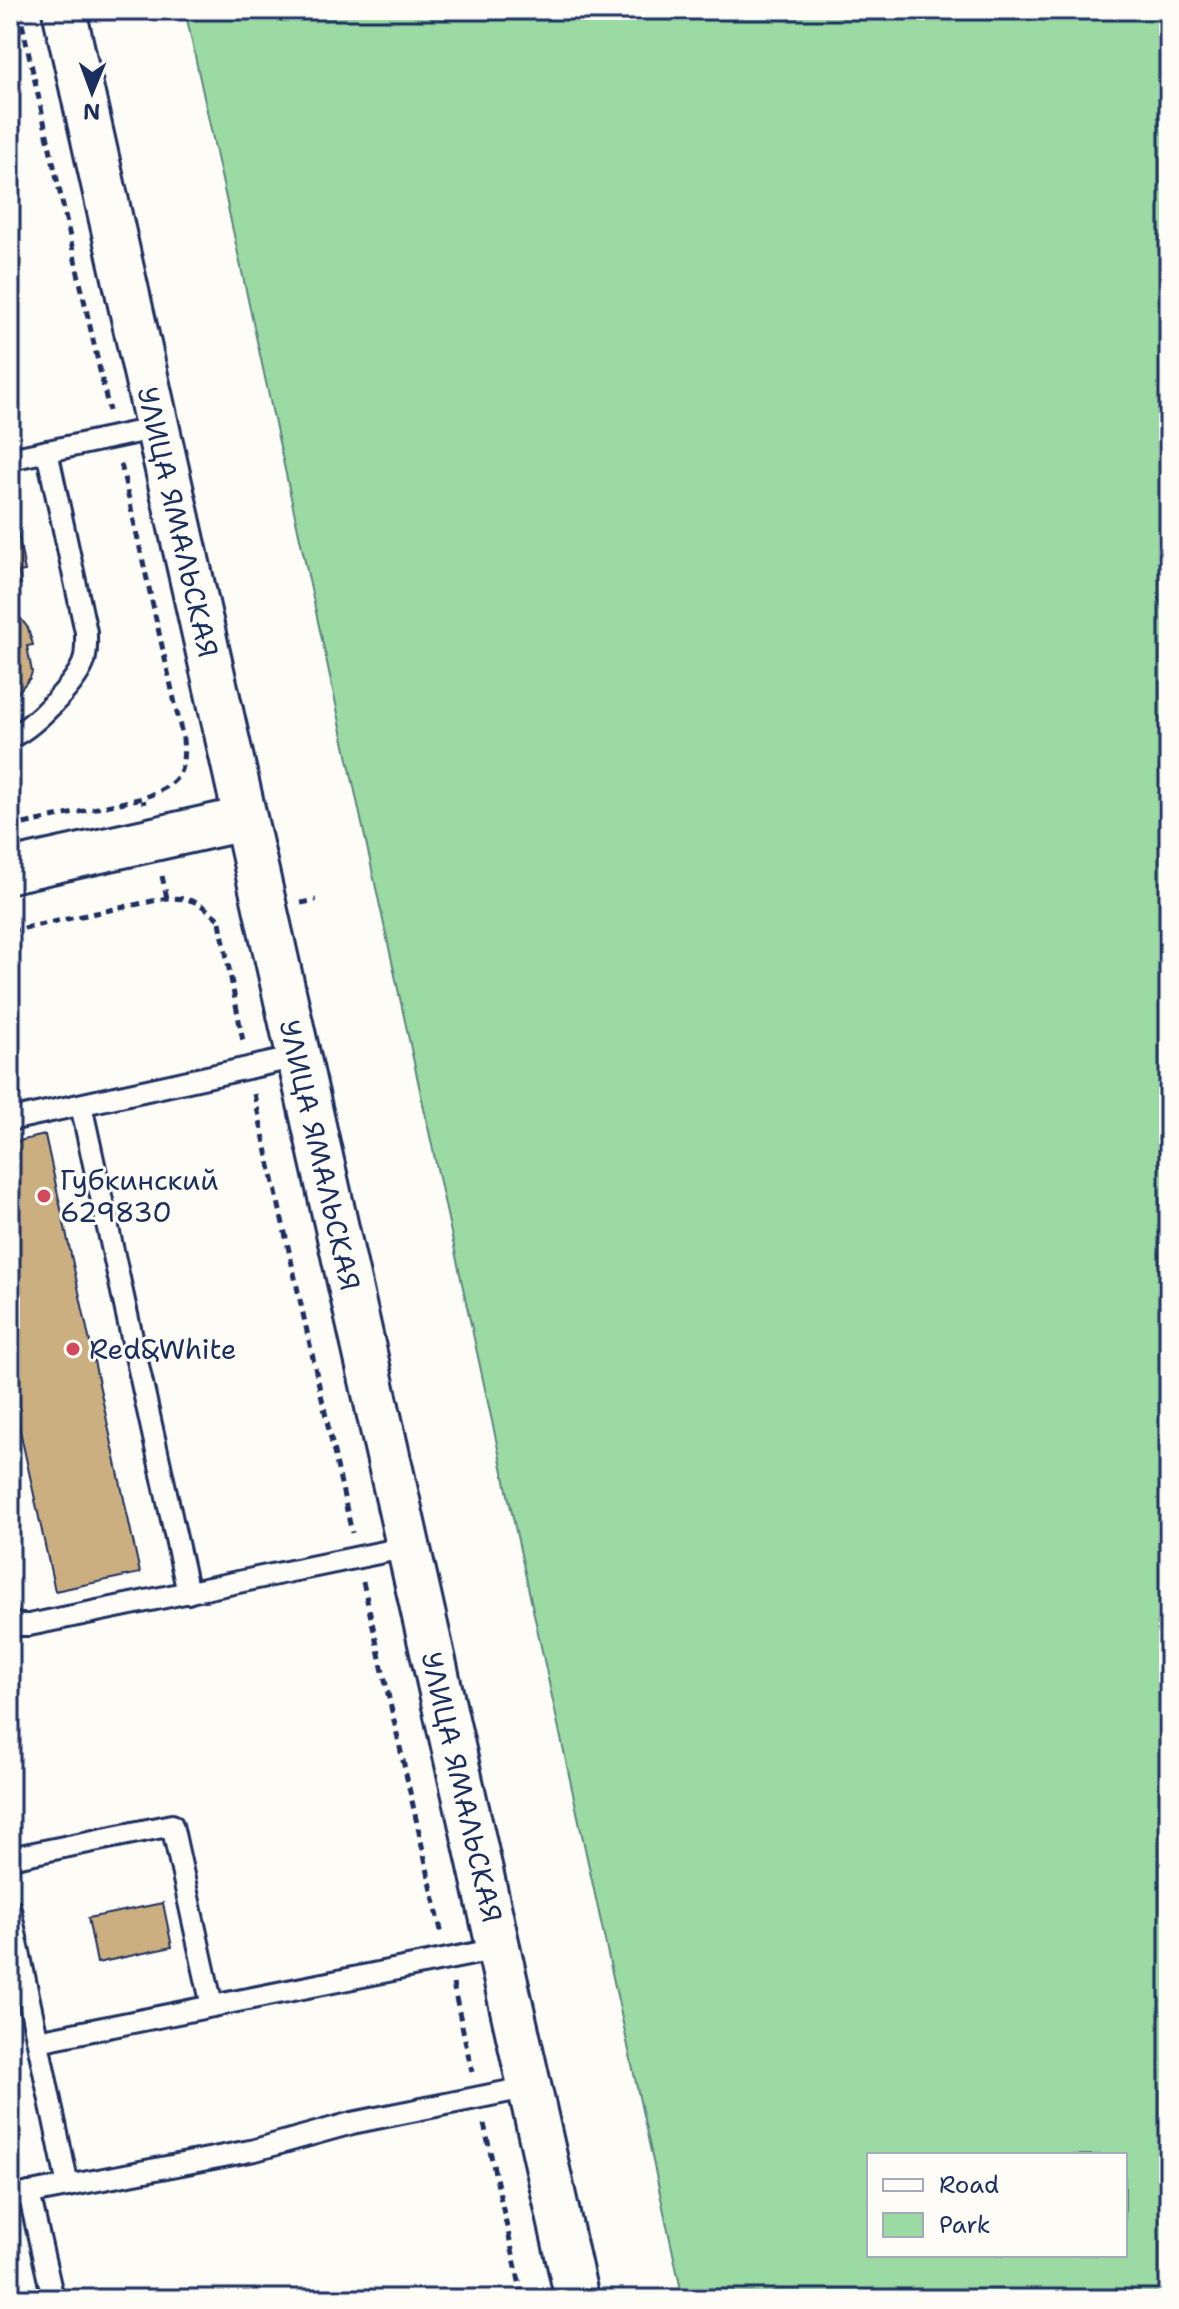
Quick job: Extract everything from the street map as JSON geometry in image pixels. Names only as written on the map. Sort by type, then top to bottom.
[{"type":"street","name":"УЛИЦА ЯМАЛЬСКАЯ","points":[[64,10],[577,2299]]},
{"type":"street","points":[[10,871],[244,819]]},
{"type":"lane","points":[[10,459],[157,428]]},
{"type":"lane","points":[[10,737],[33,722],[76,677],[86,649],[86,632],[47,451]]},
{"type":"lane","points":[[10,1120],[298,1057]]},
{"type":"lane","points":[[81,1105],[188,1593]]},
{"type":"lane","points":[[10,1621],[17,1625],[29,1625],[408,1547]]},
{"type":"lane","points":[[10,1858],[172,1825],[212,2006]]},
{"type":"lane","points":[[10,1909],[68,2186]]},
{"type":"lane","points":[[38,2041],[498,1949]]},
{"type":"lane","points":[[53,2299],[20,2195],[255,2150],[352,2123],[530,2087]]},
{"type":"path","points":[[10,827],[143,798]]},
{"type":"path","points":[[10,931],[167,898],[187,898],[203,904],[220,922],[248,1068],[523,2299]]},
{"type":"path","points":[[220,922],[266,912]]},
{"type":"green space","points":[[185,10],[1169,10],[1169,2299],[683,2299]]},
{"type":"building","points":[[10,512],[14,512],[25,571],[19,572],[21,584],[10,586]]},
{"type":"building","points":[[10,587],[14,610],[28,628],[33,645],[27,646],[32,672],[30,678],[10,702]]},
{"type":"building","points":[[45,1135],[140,1573],[55,1591],[10,1385],[10,1143]]},
{"type":"building","points":[[163,1903],[172,1947],[97,1963],[88,1918]]},
{"type":"place","name":"Губкинский 629830","points":[[44,1196]]},
{"type":"place","name":"Red&White","points":[[73,1349]]}]
